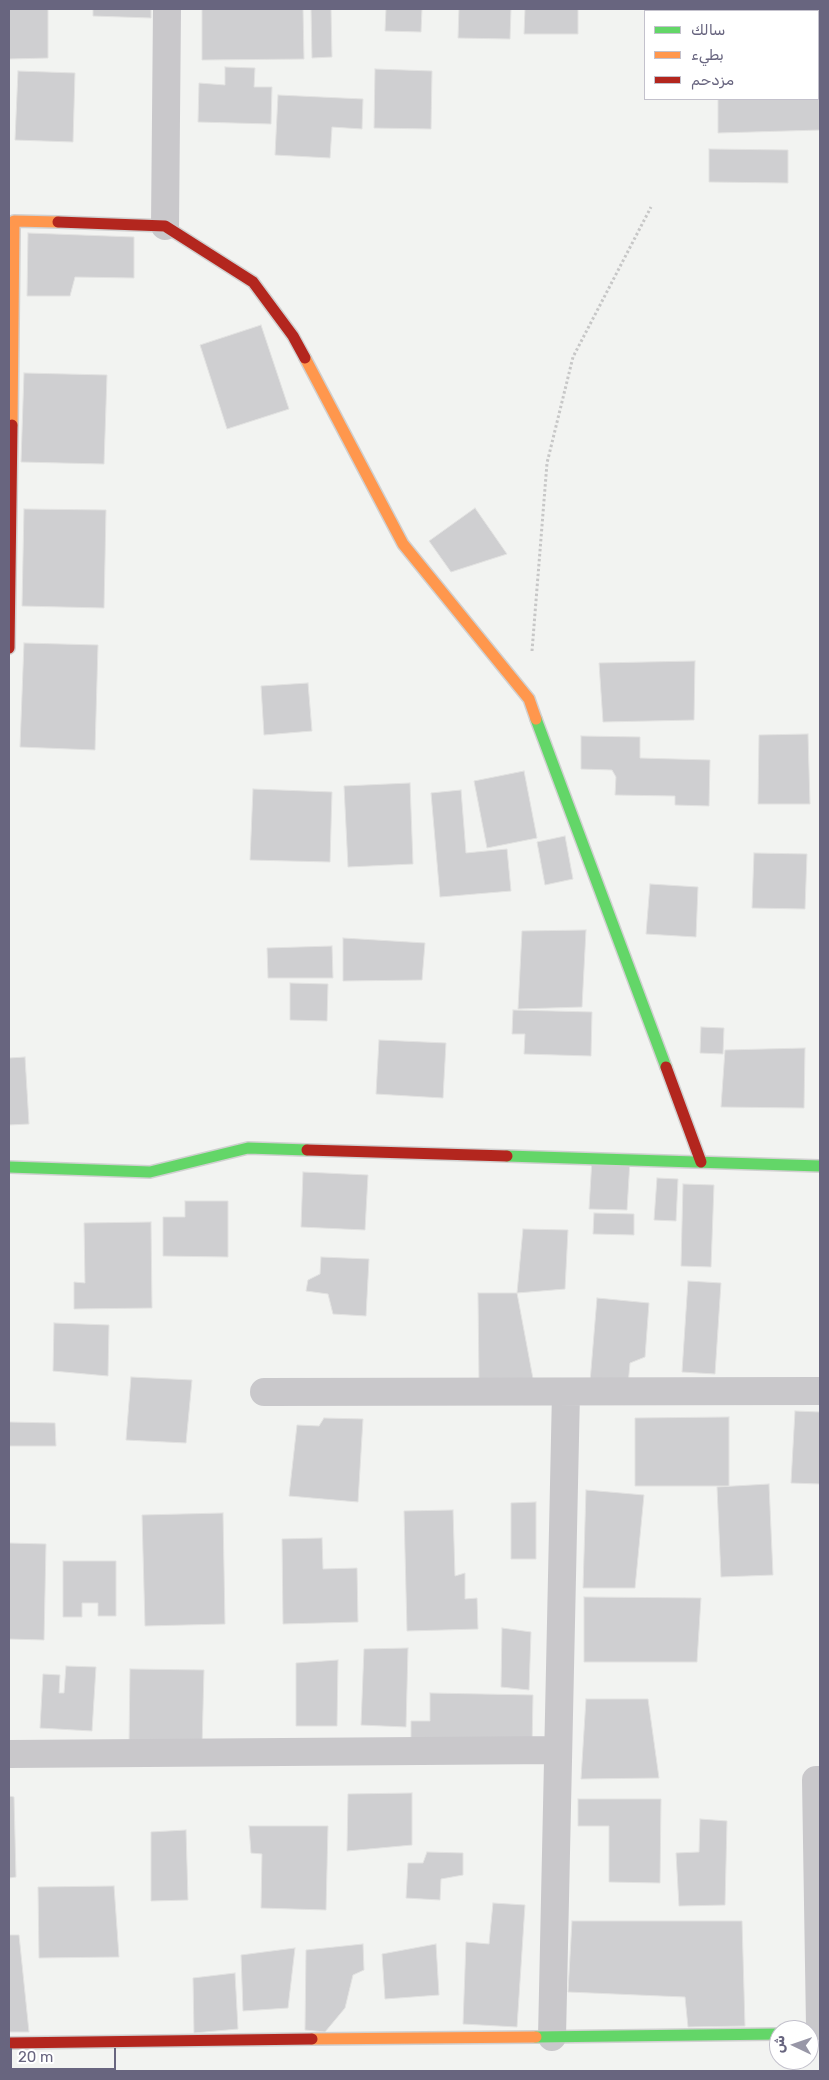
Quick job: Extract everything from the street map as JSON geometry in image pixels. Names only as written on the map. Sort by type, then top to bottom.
[{"type":"street","points":[[165,226],[167,9]]},
{"type":"street","points":[[9,648],[11,220],[165,226],[253,282],[293,336],[403,544],[529,699],[701,1162]]},
{"type":"street","points":[[9,1167],[150,1172],[248,1148],[820,1166]]},
{"type":"street","points":[[264,1392],[820,1391]]},
{"type":"street","points":[[552,2037],[566,1392]]},
{"type":"street","points":[[9,1754],[558,1750]]},
{"type":"street","points":[[820,1780],[816,1780],[820,2026]]},
{"type":"street","points":[[9,2043],[769,2034]]},
{"type":"path","points":[[529,699],[547,463],[573,357],[651,206]]},
{"type":"building","points":[[9,9],[48,9],[48,58],[9,59]]},
{"type":"building","points":[[93,9],[151,9],[151,18],[93,16]]},
{"type":"building","points":[[202,9],[303,9],[304,59],[202,60]]},
{"type":"building","points":[[311,9],[331,9],[332,57],[312,58]]},
{"type":"building","points":[[386,9],[422,9],[421,32],[385,31]]},
{"type":"building","points":[[459,9],[511,9],[510,39],[458,38]]},
{"type":"building","points":[[525,9],[578,9],[578,34],[524,34]]},
{"type":"building","points":[[820,9],[820,130],[718,133],[718,100],[819,100],[819,10],[715,10]]},
{"type":"building","points":[[225,67],[255,68],[254,87],[272,87],[271,124],[198,122],[199,83],[225,85]]},
{"type":"building","points":[[375,69],[432,71],[431,129],[374,128]]},
{"type":"building","points":[[18,71],[75,73],[73,142],[15,140]]},
{"type":"building","points":[[278,95],[363,99],[362,129],[332,127],[330,158],[275,155]]},
{"type":"building","points":[[709,149],[788,150],[788,183],[709,182]]},
{"type":"building","points":[[28,233],[134,237],[134,278],[75,277],[70,296],[27,296]]},
{"type":"building","points":[[261,325],[289,409],[227,429],[200,345]]},
{"type":"building","points":[[24,373],[107,375],[104,464],[21,462]]},
{"type":"building","points":[[475,508],[507,554],[451,572],[429,541]]},
{"type":"building","points":[[24,509],[106,510],[104,608],[22,606]]},
{"type":"building","points":[[24,643],[98,645],[95,750],[20,747]]},
{"type":"building","points":[[695,661],[694,720],[603,722],[599,663]]},
{"type":"building","points":[[308,683],[312,731],[264,735],[261,686]]},
{"type":"building","points":[[808,734],[810,804],[758,804],[759,735]]},
{"type":"building","points":[[581,736],[640,737],[640,758],[710,760],[709,806],[675,805],[675,796],[615,795],[616,777],[612,770],[581,769]]},
{"type":"building","points":[[524,771],[537,838],[487,848],[474,781]]},
{"type":"building","points":[[410,783],[413,864],[348,867],[344,786]]},
{"type":"building","points":[[253,789],[332,792],[330,862],[250,860]]},
{"type":"building","points":[[461,790],[466,853],[507,849],[511,891],[440,897],[431,793]]},
{"type":"building","points":[[565,836],[573,879],[545,885],[537,842]]},
{"type":"building","points":[[754,853],[807,854],[805,909],[752,908]]},
{"type":"building","points":[[650,884],[698,887],[696,937],[646,934]]},
{"type":"building","points":[[586,930],[582,1007],[518,1009],[522,931]]},
{"type":"building","points":[[343,938],[425,943],[422,980],[343,981]]},
{"type":"building","points":[[332,946],[333,978],[268,978],[267,948]]},
{"type":"building","points":[[290,983],[328,984],[327,1021],[290,1020]]},
{"type":"building","points":[[513,1010],[592,1012],[591,1056],[524,1054],[525,1034],[512,1034]]},
{"type":"building","points":[[701,1027],[724,1028],[723,1054],[700,1053]]},
{"type":"building","points":[[379,1040],[446,1043],[443,1098],[376,1094]]},
{"type":"building","points":[[805,1048],[804,1108],[721,1107],[725,1050]]},
{"type":"building","points":[[25,1057],[29,1124],[9,1125],[9,1058]]},
{"type":"building","points":[[592,1159],[630,1160],[627,1210],[589,1209]]},
{"type":"building","points":[[303,1172],[368,1175],[365,1230],[301,1227]]},
{"type":"building","points":[[657,1178],[678,1179],[676,1221],[654,1220]]},
{"type":"building","points":[[683,1184],[714,1185],[711,1267],[681,1266]]},
{"type":"building","points":[[185,1201],[228,1201],[228,1257],[163,1256],[163,1217],[185,1217]]},
{"type":"building","points":[[594,1213],[634,1214],[634,1235],[593,1234]]},
{"type":"building","points":[[151,1222],[152,1308],[74,1309],[74,1282],[85,1283],[84,1223]]},
{"type":"building","points":[[523,1229],[568,1230],[565,1289],[517,1293]]},
{"type":"building","points":[[321,1257],[369,1259],[366,1316],[333,1314],[328,1294],[306,1291],[308,1280],[320,1274]]},
{"type":"building","points":[[688,1281],[721,1283],[715,1374],[682,1372]]},
{"type":"building","points":[[478,1293],[517,1293],[534,1384],[479,1381]]},
{"type":"building","points":[[597,1298],[649,1303],[645,1357],[630,1363],[628,1385],[590,1382]]},
{"type":"building","points":[[54,1323],[109,1325],[108,1376],[53,1371]]},
{"type":"building","points":[[131,1377],[192,1380],[186,1443],[126,1440]]},
{"type":"building","points":[[795,1411],[820,1412],[820,1484],[791,1483]]},
{"type":"building","points":[[729,1417],[729,1486],[635,1486],[635,1418]]},
{"type":"building","points":[[324,1418],[363,1419],[358,1502],[289,1496],[297,1425],[319,1426]]},
{"type":"building","points":[[9,1422],[55,1423],[56,1446],[9,1446]]},
{"type":"building","points":[[769,1484],[773,1575],[721,1577],[717,1487]]},
{"type":"building","points":[[586,1490],[644,1495],[635,1588],[583,1588]]},
{"type":"building","points":[[536,1502],[536,1559],[511,1559],[511,1503]]},
{"type":"building","points":[[453,1510],[455,1576],[465,1573],[465,1599],[477,1598],[478,1629],[407,1631],[404,1511]]},
{"type":"building","points":[[223,1513],[225,1624],[145,1626],[142,1515]]},
{"type":"building","points":[[322,1538],[323,1569],[357,1568],[358,1622],[283,1624],[282,1539]]},
{"type":"building","points":[[9,1543],[46,1544],[44,1640],[9,1639]]},
{"type":"building","points":[[63,1561],[116,1561],[116,1616],[98,1616],[98,1603],[82,1603],[82,1617],[63,1617]]},
{"type":"building","points":[[584,1597],[701,1598],[697,1662],[584,1662]]},
{"type":"building","points":[[502,1628],[531,1632],[529,1690],[501,1687]]},
{"type":"building","points":[[408,1648],[406,1727],[361,1725],[364,1649]]},
{"type":"building","points":[[338,1660],[337,1726],[296,1726],[296,1663]]},
{"type":"building","points":[[66,1666],[96,1667],[92,1731],[40,1728],[43,1674],[60,1675],[59,1693],[64,1693]]},
{"type":"building","points":[[130,1669],[204,1670],[202,1747],[129,1745]]},
{"type":"building","points":[[430,1693],[533,1695],[532,1748],[411,1746],[411,1721],[430,1721]]},
{"type":"building","points":[[586,1699],[648,1699],[659,1778],[581,1779]]},
{"type":"building","points":[[412,1793],[412,1845],[347,1851],[348,1794]]},
{"type":"building","points":[[9,1796],[14,1797],[16,1877],[9,1878]]},
{"type":"building","points":[[578,1799],[661,1799],[660,1883],[609,1882],[609,1826],[578,1826]]},
{"type":"building","points":[[700,1819],[727,1821],[725,1905],[679,1906],[676,1853],[699,1852]]},
{"type":"building","points":[[249,1826],[328,1826],[326,1910],[261,1908],[262,1854],[251,1853]]},
{"type":"building","points":[[186,1830],[188,1900],[151,1901],[151,1832]]},
{"type":"building","points":[[427,1852],[463,1853],[463,1875],[441,1879],[440,1900],[406,1898],[408,1863],[423,1863]]},
{"type":"building","points":[[114,1886],[119,1957],[39,1958],[38,1887]]},
{"type":"building","points":[[493,1903],[525,1905],[517,2027],[463,2024],[466,1942],[489,1944]]},
{"type":"building","points":[[572,1921],[742,1921],[745,2026],[688,2027],[685,1997],[568,1992]]},
{"type":"building","points":[[9,1935],[19,1935],[29,2032],[9,2032]]},
{"type":"building","points":[[363,1944],[364,1970],[353,1975],[345,2008],[325,2032],[305,2030],[306,1950]]},
{"type":"building","points":[[436,1944],[439,1995],[385,1999],[382,1954]]},
{"type":"building","points":[[295,1948],[288,2008],[243,2011],[241,1955]]},
{"type":"building","points":[[235,1973],[238,2029],[194,2033],[193,1978]]},
{"type":"traffic: fast","points":[[536,719],[666,1067]]},
{"type":"traffic: fast","points":[[9,1167],[150,1172],[248,1148],[307,1150]]},
{"type":"traffic: fast","points":[[507,1156],[820,1166]]},
{"type":"traffic: fast","points":[[536,2037],[769,2034]]},
{"type":"traffic: slow","points":[[12,425],[14,221],[58,222]]},
{"type":"traffic: slow","points":[[305,358],[403,544],[529,699],[536,719]]},
{"type":"traffic: slow","points":[[312,2039],[536,2037]]},
{"type":"traffic: jam","points":[[58,222],[165,226],[253,282],[293,336],[305,358]]},
{"type":"traffic: jam","points":[[9,648],[12,425]]},
{"type":"traffic: jam","points":[[666,1067],[701,1162]]},
{"type":"traffic: jam","points":[[307,1150],[507,1156]]},
{"type":"traffic: jam","points":[[9,2043],[312,2039]]}]
